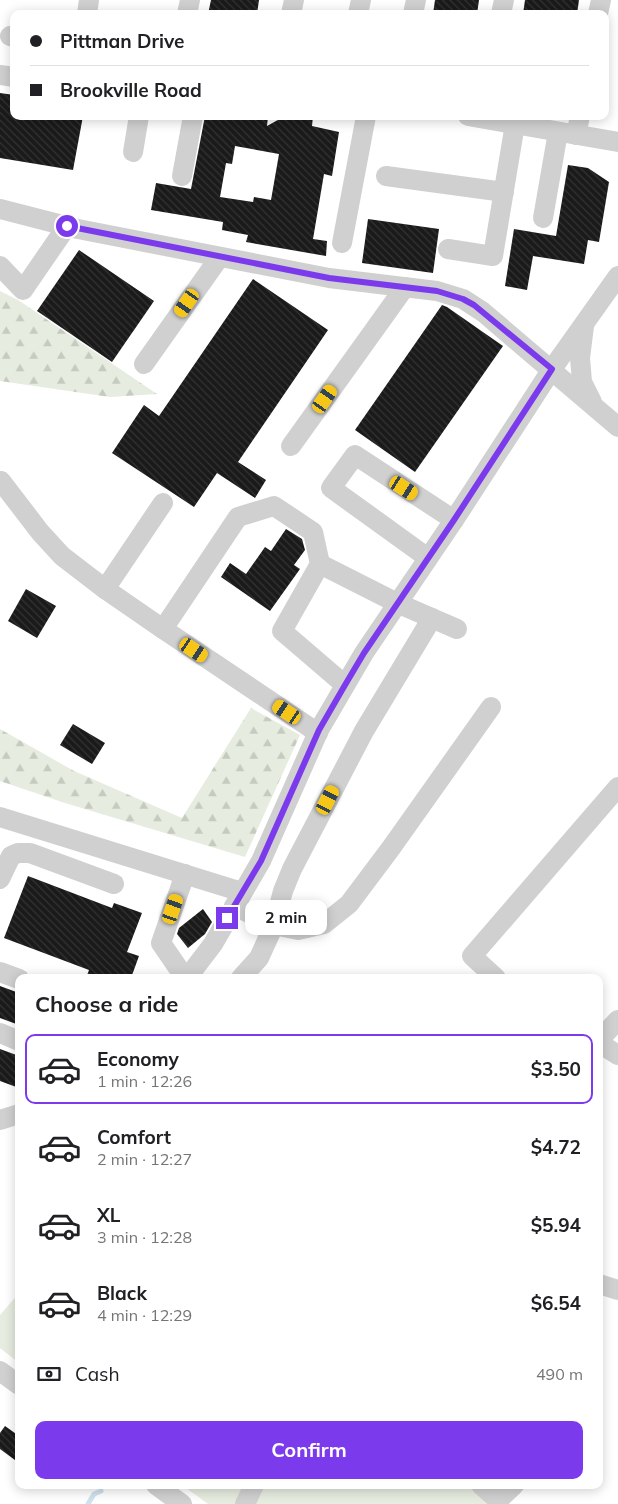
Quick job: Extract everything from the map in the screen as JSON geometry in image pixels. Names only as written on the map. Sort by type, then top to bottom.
[{"type":"street","points":[[133,152],[138,120]]},
{"type":"street","points":[[182,176],[192,120]]},
{"type":"street","points":[[342,243],[365,120]]},
{"type":"street","points":[[494,120],[515,124],[572,128],[618,142]]},
{"type":"street","points":[[448,249],[493,256],[515,124]]},
{"type":"street","points":[[543,218],[572,128]]},
{"type":"street","points":[[386,176],[504,192]]},
{"type":"street","points":[[3,215],[67,226],[219,258],[329,278],[437,291],[463,299],[483,312],[618,427]]},
{"type":"street","points":[[0,266],[23,290],[67,226]]},
{"type":"street","points":[[144,364],[219,258]]},
{"type":"street","points":[[189,974],[213,944],[261,861],[318,733],[345,685],[552,369],[618,276]]},
{"type":"street","points":[[291,446],[405,287]]},
{"type":"street","points":[[585,323],[580,358],[582,382],[594,406]]},
{"type":"street","points":[[428,558],[331,488],[355,455],[454,520]]},
{"type":"street","points":[[1,481],[40,532],[62,556],[105,589],[318,733]]},
{"type":"street","points":[[105,589],[163,503]]},
{"type":"street","points":[[163,629],[238,517],[274,506],[313,532],[320,564],[282,631],[345,685]]},
{"type":"street","points":[[320,564],[397,603],[457,629]]},
{"type":"street","points":[[245,974],[259,958],[274,925],[283,891],[292,869],[364,731],[432,618]]},
{"type":"street","points":[[0,817],[185,874],[238,899],[274,925],[298,930],[324,924],[349,904],[391,848],[490,707]]},
{"type":"street","points":[[485,974],[472,956],[618,788]]},
{"type":"street","points":[[0,879],[11,856],[18,853],[30,853],[114,884]]},
{"type":"street","points":[[183,974],[161,943],[185,874]]},
{"type":"street","points":[[0,972],[15,978]]},
{"type":"street","points":[[603,1037],[618,1020]]},
{"type":"street","points":[[0,1033],[15,1039]]},
{"type":"street","points":[[603,1045],[618,1055]]},
{"type":"street","points":[[0,1120],[15,1115]]},
{"type":"street","points":[[603,1285],[618,1290]]},
{"type":"street","points":[[0,1371],[15,1382]]},
{"type":"street","points":[[161,1489],[182,1504]]},
{"type":"street","points":[[245,1504],[252,1489]]},
{"type":"street","points":[[486,1489],[498,1500],[510,1489]]},
{"type":"green space","points":[[0,291],[18,300],[157,394],[110,397],[0,381]]},
{"type":"green space","points":[[251,708],[300,735],[245,857],[65,803],[0,781],[0,729],[74,771],[182,818]]},
{"type":"green space","points":[[15,1298],[15,1360],[0,1348],[0,1315]]},
{"type":"green space","points":[[187,1489],[524,1489],[509,1504],[208,1504]]},
{"type":"building","points":[[211,0],[259,0],[258,10],[209,10]]},
{"type":"building","points":[[435,0],[479,0],[478,10],[434,10]]},
{"type":"building","points":[[525,0],[579,0],[578,10],[524,10]]},
{"type":"building","points":[[0,93],[10,94],[10,120],[82,120],[73,170],[0,158]]},
{"type":"building","points":[[204,120],[268,120],[267,126],[278,120],[313,120],[312,126],[339,132],[332,176],[324,174],[313,239],[327,241],[326,256],[246,242],[248,235],[222,230],[223,222],[151,210],[156,183],[191,189]],"holes":[[[235,146],[279,154],[271,200],[254,197],[253,202],[220,197],[226,163],[232,164]]]},
{"type":"building","points":[[568,165],[588,168],[609,182],[599,242],[588,240],[584,264],[533,256],[527,290],[505,286],[514,229],[556,236]]},
{"type":"building","points":[[368,219],[439,229],[433,273],[362,263]]},
{"type":"building","points":[[79,250],[154,301],[112,362],[37,311]]},
{"type":"building","points":[[253,279],[328,330],[238,462],[266,480],[255,498],[217,473],[194,507],[112,453],[144,405],[159,416]]},
{"type":"building","points":[[442,305],[503,346],[415,472],[355,430]]},
{"type":"building","points":[[286,529],[302,539],[305,550],[294,565],[300,569],[270,611],[221,577],[230,563],[246,574],[265,547],[271,551]]},
{"type":"building","points":[[26,589],[56,606],[37,638],[8,621]]},
{"type":"building","points":[[73,724],[105,743],[92,764],[60,745]]},
{"type":"building","points":[[28,876],[112,908],[114,903],[142,913],[127,952],[139,956],[132,974],[88,974],[89,970],[4,938]]},
{"type":"building","points":[[203,909],[212,922],[205,934],[188,948],[177,934],[179,928]]},
{"type":"building","points":[[0,986],[15,992],[15,1024],[0,1018]]},
{"type":"building","points":[[0,1049],[15,1055],[15,1087],[0,1081]]},
{"type":"building","points":[[5,1426],[15,1433],[15,1460],[0,1449],[0,1433]]},
{"type":"waterway","points":[[88,1504],[94,1494],[101,1491]]},
{"type":"route","points":[[67,226],[219,258],[329,278],[437,291],[451,295],[474,305],[552,369],[454,520],[364,653],[345,685],[319,730],[261,861],[227,918]]}]
